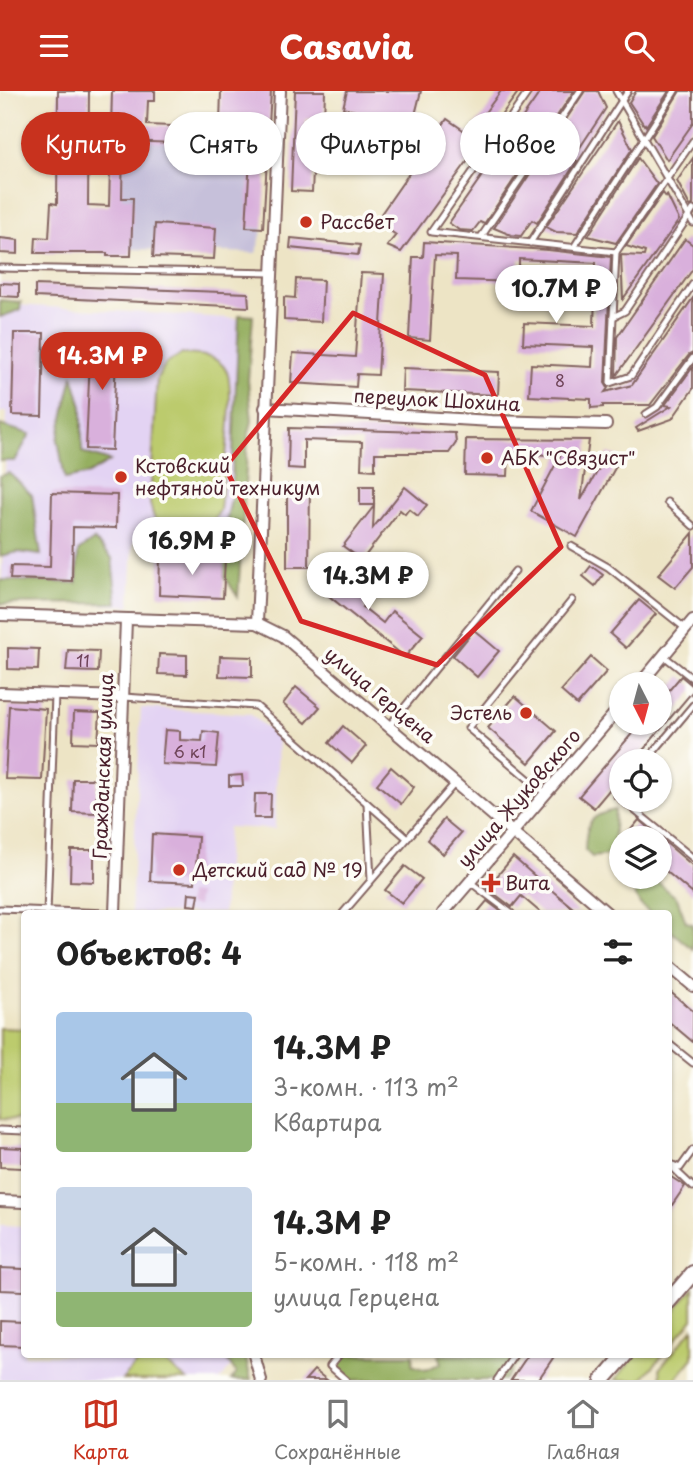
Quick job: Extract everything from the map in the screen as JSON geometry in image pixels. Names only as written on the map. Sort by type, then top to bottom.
[{"type":"street","points":[[257,623],[280,91]]},
{"type":"street","name":"переулок Шохина","points":[[265,408],[606,425]]},
{"type":"street","name":"улица Герцена","points":[[0,615],[257,623],[283,636],[603,910]]},
{"type":"street","name":"Гражданская улица","points":[[115,910],[126,620]]},
{"type":"street","points":[[650,672],[690,625]]},
{"type":"street","points":[[0,693],[123,697]]},
{"type":"street","name":"улица Жуковского","points":[[446,910],[609,720]]},
{"type":"street","points":[[672,968],[693,986]]},
{"type":"street","points":[[0,1201],[21,1202]]},
{"type":"street","points":[[672,1297],[693,1273]]},
{"type":"street","points":[[255,1358],[261,1380]]},
{"type":"street","points":[[603,1380],[622,1358]]},
{"type":"lane","points":[[529,91],[432,232],[616,252]]},
{"type":"lane","points":[[481,237],[580,91]]},
{"type":"lane","points":[[616,91],[667,179],[691,213],[693,223]]},
{"type":"lane","points":[[530,243],[628,91]]},
{"type":"lane","points":[[575,247],[675,91]]},
{"type":"lane","points":[[693,141],[616,252],[610,383],[631,376],[693,284]]},
{"type":"lane","points":[[613,317],[625,311],[691,213]]},
{"type":"lane","points":[[0,268],[271,273]]},
{"type":"lane","points":[[646,414],[657,407],[693,358]]},
{"type":"lane","points":[[667,502],[693,526]]},
{"type":"lane","points":[[571,546],[608,567],[690,625]]},
{"type":"lane","points":[[389,726],[515,571]]},
{"type":"lane","points":[[545,793],[468,728],[572,600]]},
{"type":"lane","points":[[664,656],[693,679]]},
{"type":"lane","points":[[47,910],[55,695]]},
{"type":"lane","points":[[123,697],[256,706],[407,838]]},
{"type":"lane","points":[[656,749],[693,705]]},
{"type":"lane","points":[[346,910],[456,782]]},
{"type":"lane","points":[[367,803],[371,881]]},
{"type":"lane","points":[[638,812],[693,857]]},
{"type":"lane","points":[[470,882],[507,910]]},
{"type":"lane","points":[[0,909],[21,910]]},
{"type":"lane","points":[[672,1045],[693,1063]]},
{"type":"lane","points":[[0,1130],[21,1131]]},
{"type":"lane","points":[[672,1165],[680,1168],[693,1150]]},
{"type":"lane","points":[[672,1168],[693,1187]]},
{"type":"lane","points":[[336,1358],[330,1366],[346,1380]]},
{"type":"lane","points":[[497,1380],[512,1358]]},
{"type":"highlighted area","points":[[353,313],[485,375],[561,547],[437,665],[301,621],[225,467]]},
{"type":"shaded area","points":[[150,141],[164,141],[164,175],[249,175],[246,227],[263,228],[256,253],[131,249],[133,198],[122,198],[122,175],[150,175]]},
{"type":"shaded area","name":"Кстовский нефтяной техникум","points":[[0,304],[244,319],[233,546],[133,542],[130,606],[1,599],[7,412],[0,412]]},
{"type":"shaded area","points":[[141,708],[250,714],[278,737],[275,829],[228,827],[223,910],[131,910]]},
{"type":"shaded area","points":[[0,1225],[21,1226],[21,1358],[238,1358],[220,1380],[0,1380]]},
{"type":"green space","points":[[0,300],[21,302],[20,310],[0,317]]},
{"type":"green space","points":[[239,315],[253,316],[248,380],[252,421],[248,437],[238,597],[224,576],[225,528],[231,499]]},
{"type":"green space","points":[[182,354],[207,356],[218,361],[226,370],[230,396],[220,510],[210,527],[197,531],[174,532],[161,526],[155,519],[150,504],[157,378],[166,363]]},
{"type":"green space","points":[[73,375],[82,407],[82,452],[110,461],[89,474],[65,479],[58,440]]},
{"type":"green space","points":[[0,425],[30,434],[15,461],[0,461]]},
{"type":"green space","points":[[9,473],[32,495],[41,555],[18,552],[0,556],[0,476]]},
{"type":"green space","points":[[94,540],[112,558],[117,603],[0,604],[0,580],[77,583],[78,551]]},
{"type":"green space","points":[[606,812],[615,812],[614,826],[609,826],[609,854],[592,857],[585,850],[586,834],[590,822]]},
{"type":"green space","points":[[632,889],[666,889],[677,898],[686,922],[693,924],[693,949],[672,932],[672,910],[647,910]]},
{"type":"green space","points":[[0,1028],[21,1029],[21,1120],[0,1119]]},
{"type":"green space","points":[[693,1288],[693,1319],[672,1344],[672,1313]]},
{"type":"green space","points":[[693,1328],[693,1358],[675,1380],[661,1380],[660,1368],[668,1358],[672,1358],[672,1353]]},
{"type":"green space","points":[[140,1358],[160,1358],[187,1380],[122,1380]]},
{"type":"green space","points":[[225,1358],[246,1358],[251,1380],[231,1380],[236,1373]]},
{"type":"green space","points":[[343,1358],[413,1358],[412,1365],[426,1370],[441,1363],[439,1358],[521,1358],[504,1380],[350,1380],[336,1368]]},
{"type":"green space","points":[[633,1358],[660,1358],[641,1380],[615,1380]]},
{"type":"building","points":[[58,91],[89,91],[89,112],[58,112]]},
{"type":"building","points":[[112,91],[155,91],[155,101],[148,101],[148,112],[111,112]]},
{"type":"building","points":[[221,91],[271,91],[270,112],[220,112]]},
{"type":"building","points":[[295,91],[325,91],[324,112],[296,112],[296,175],[313,175],[312,192],[291,191]]},
{"type":"building","points":[[347,91],[421,91],[416,112],[359,112],[343,108]]},
{"type":"building","points":[[501,91],[519,91],[504,112],[485,112]]},
{"type":"building","points":[[541,91],[574,91],[560,112],[526,112]]},
{"type":"building","points":[[585,91],[598,91],[606,108],[580,147],[580,112],[571,112]]},
{"type":"building","points":[[636,91],[669,91],[646,126],[629,102]]},
{"type":"building","points":[[680,91],[693,91],[693,123],[667,160],[652,136]]},
{"type":"building","points":[[447,119],[460,128],[460,172],[401,252],[387,246],[396,235],[376,221],[408,175],[446,175]]},
{"type":"building","points":[[618,121],[632,149],[577,233],[556,232],[546,227]]},
{"type":"building","points":[[150,125],[164,126],[164,142],[150,142]]},
{"type":"building","points":[[638,158],[657,184],[616,243],[588,236]]},
{"type":"building","points":[[693,158],[693,205],[690,206],[677,181]]},
{"type":"building","points":[[57,175],[88,175],[88,205],[109,206],[110,175],[122,175],[122,198],[133,198],[131,256],[107,256],[107,253],[35,253],[36,237],[49,238],[51,203],[57,204]]},
{"type":"building","points":[[249,175],[266,175],[263,228],[246,227]]},
{"type":"building","points":[[482,175],[517,175],[484,224],[480,222],[473,231],[459,230],[449,223]]},
{"type":"building","points":[[529,175],[568,175],[537,223],[532,220],[521,236],[494,228]]},
{"type":"building","points":[[663,193],[666,197],[667,195],[679,220],[623,299],[621,255],[644,256],[645,252],[626,246]]},
{"type":"building","points":[[155,224],[216,228],[214,259],[153,257]]},
{"type":"building","points":[[0,238],[18,240],[18,254],[0,253]]},
{"type":"building","points":[[291,238],[360,245],[358,255],[290,248]]},
{"type":"building","points":[[685,239],[693,245],[693,269],[616,376],[617,337]]},
{"type":"building","points":[[424,242],[611,257],[605,383],[608,388],[605,392],[632,385],[693,298],[693,353],[650,405],[603,405],[591,408],[591,399],[529,396],[531,364],[592,367],[593,347],[523,344],[524,323],[594,326],[596,263],[519,259],[519,282],[456,280],[457,256],[435,255],[430,340],[409,338],[413,257],[423,257]]},
{"type":"building","points":[[361,273],[384,274],[378,375],[357,374],[356,387],[291,383],[293,353],[355,357]]},
{"type":"building","points":[[296,279],[323,280],[321,322],[284,320],[284,297],[295,298]]},
{"type":"building","points":[[0,283],[19,284],[19,297],[0,296]]},
{"type":"building","points":[[35,285],[248,293],[249,307],[35,297]]},
{"type":"building","points":[[14,333],[44,333],[42,416],[12,415]]},
{"type":"building","points":[[91,334],[117,335],[112,450],[86,449]]},
{"type":"building","points":[[693,367],[693,389],[672,419],[638,431],[636,428],[671,406],[665,405]]},
{"type":"building","points":[[403,368],[499,372],[498,395],[402,391]]},
{"type":"building","points":[[289,428],[455,433],[456,443],[449,453],[375,453],[375,470],[361,469],[362,442],[304,440],[304,469],[288,468]]},
{"type":"building","points":[[466,439],[589,440],[581,500],[608,453],[621,457],[577,537],[531,511],[560,456],[509,452],[508,476],[465,475]]},
{"type":"building","points":[[287,485],[310,486],[309,567],[287,567]]},
{"type":"building","points":[[360,486],[374,486],[374,505],[360,505]]},
{"type":"building","points":[[405,487],[427,505],[418,516],[409,509],[405,514],[400,510],[362,560],[343,546],[374,506],[373,528]]},
{"type":"building","points":[[52,493],[117,495],[116,528],[73,527],[72,581],[10,579],[11,566],[50,567]]},
{"type":"building","points":[[693,533],[693,567],[675,588],[658,575]]},
{"type":"building","points":[[160,556],[225,559],[223,598],[159,595]]},
{"type":"building","points":[[329,565],[370,598],[363,607],[383,623],[392,611],[423,636],[405,657],[314,584]]},
{"type":"building","points":[[591,566],[603,575],[595,586],[583,576]]},
{"type":"building","points":[[639,600],[656,614],[626,648],[610,634]]},
{"type":"building","points":[[474,630],[499,651],[477,677],[453,656]]},
{"type":"building","points":[[8,648],[39,649],[38,670],[8,669]]},
{"type":"building","points":[[68,650],[99,651],[98,672],[66,671]]},
{"type":"building","points":[[159,654],[187,655],[187,675],[158,674]]},
{"type":"building","points":[[220,656],[252,657],[252,677],[219,676]]},
{"type":"building","points":[[591,657],[607,671],[577,705],[561,691]]},
{"type":"building","points":[[681,676],[693,686],[693,691],[672,716],[672,687]]},
{"type":"building","points":[[296,687],[320,707],[306,723],[283,704]]},
{"type":"building","points":[[515,696],[556,731],[529,763],[488,728]]},
{"type":"building","points":[[9,706],[46,709],[42,780],[5,779]]},
{"type":"building","points":[[74,712],[100,713],[98,743],[73,742]]},
{"type":"building","points":[[343,726],[366,746],[352,763],[329,743]]},
{"type":"building","points":[[165,730],[180,731],[180,740],[202,741],[203,731],[219,733],[216,767],[162,764]]},
{"type":"building","points":[[631,735],[656,735],[644,749],[619,749]]},
{"type":"building","points":[[609,761],[609,790],[594,808],[579,796]]},
{"type":"building","points":[[391,767],[414,787],[401,804],[377,784]]},
{"type":"building","points":[[242,775],[243,786],[229,786],[229,776]]},
{"type":"building","points":[[73,779],[97,779],[96,813],[72,812]]},
{"type":"building","points":[[255,794],[271,794],[270,818],[254,818]]},
{"type":"building","points":[[444,819],[461,833],[443,854],[427,840]]},
{"type":"building","points":[[639,820],[646,826],[634,826]]},
{"type":"building","points":[[152,834],[198,837],[195,883],[150,881]]},
{"type":"building","points":[[672,848],[693,866],[693,894],[672,876]]},
{"type":"building","points":[[71,850],[94,850],[94,882],[70,881]]},
{"type":"building","points":[[513,857],[575,910],[537,910],[521,896],[512,907],[487,888]]},
{"type":"building","points":[[405,866],[422,879],[402,903],[385,890]]},
{"type":"building","points":[[189,893],[199,894],[197,906],[188,905]]},
{"type":"building","points":[[487,901],[499,910],[480,910]]},
{"type":"building","points":[[672,993],[693,1011],[693,1042],[672,1024]]},
{"type":"building","points":[[0,1147],[21,1148],[21,1168],[0,1167]]},
{"type":"building","points":[[672,1178],[685,1186],[672,1205]]},
{"type":"building","points":[[0,1268],[21,1269],[21,1291],[0,1290]]},
{"type":"building","points":[[0,1321],[21,1322],[21,1346],[0,1345]]},
{"type":"building","points":[[526,1358],[553,1358],[538,1380],[511,1380]]},
{"type":"building","points":[[314,1370],[327,1380],[305,1380]]},
{"type":"place","name":"Рассвет","points":[[306,222]]},
{"type":"place","name":"АБК \"Связист\"","points":[[487,458]]},
{"type":"place","name":"Кстовский нефтяной техникум","points":[[121,477]]},
{"type":"place","name":"Эстель","points":[[526,713]]},
{"type":"place","name":"Детский сад № 19","points":[[179,870]]},
{"type":"place","name":"Вита","points":[[491,883]]}]
